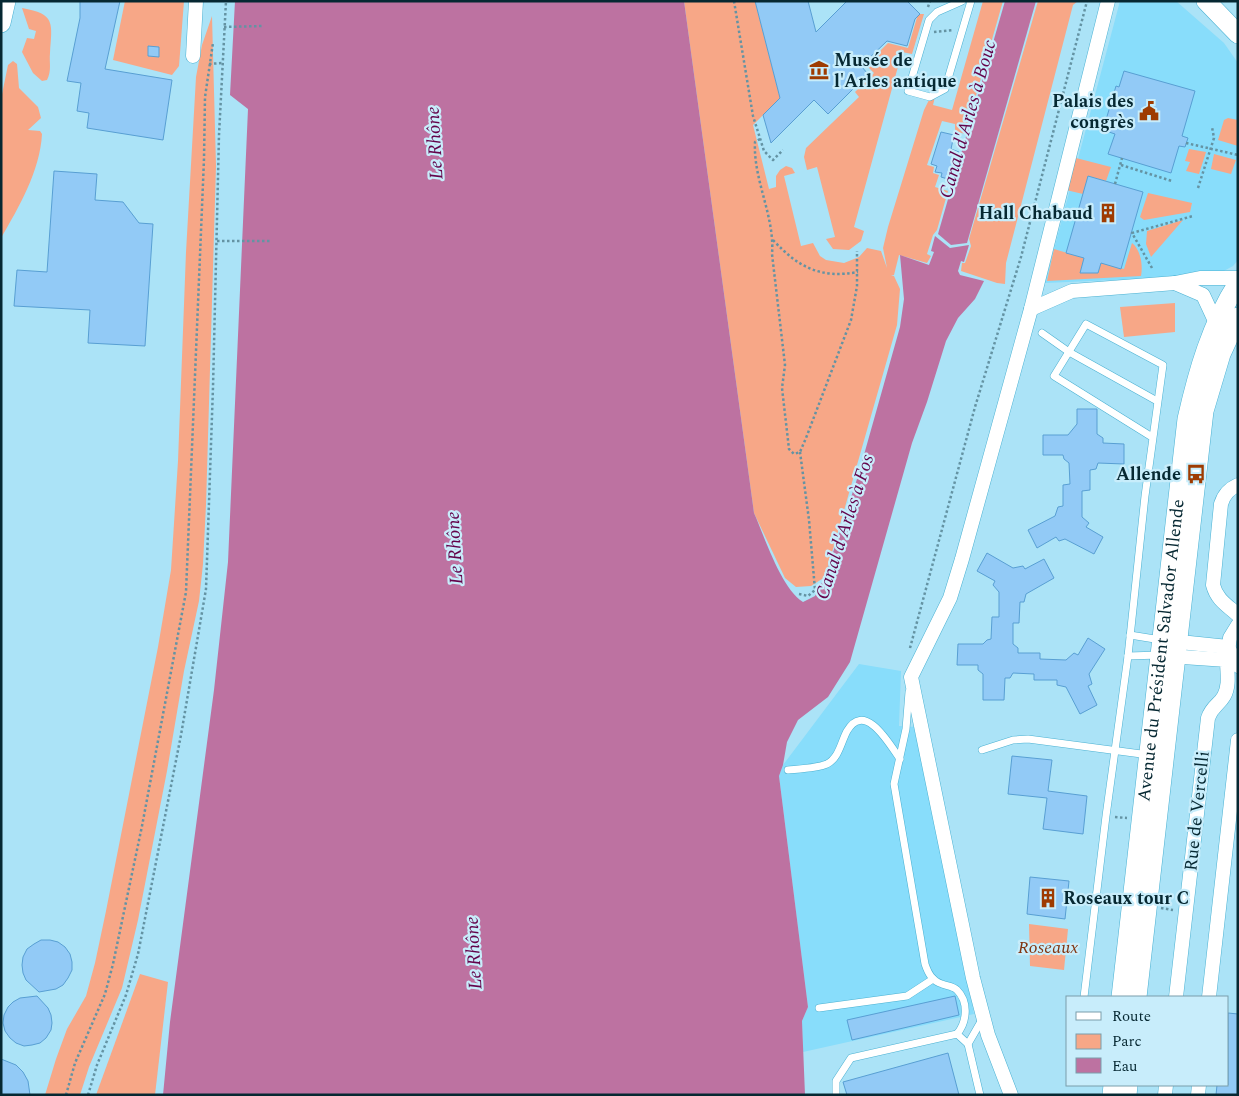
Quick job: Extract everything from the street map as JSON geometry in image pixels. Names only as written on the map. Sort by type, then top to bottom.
[{"type":"street","points":[[1,23],[6,1]]},
{"type":"street","points":[[193,56],[196,1]]},
{"type":"street","points":[[1011,1095],[983,1018],[911,677],[950,598],[962,559],[1030,309],[1108,1]]},
{"type":"street","points":[[1206,1],[1238,34]]},
{"type":"street","points":[[1030,309],[1072,291],[1175,283],[1200,278],[1238,278]]},
{"type":"street","points":[[1175,283],[1203,295],[1235,293]]},
{"type":"street","name":"Avenue du Président Salvador Allende","points":[[1168,648],[1187,419],[1200,364],[1216,323],[1235,293]]},
{"type":"street","points":[[1203,295],[1216,323]]},
{"type":"street","points":[[1136,996],[1156,756],[1168,648],[1204,411],[1221,354],[1238,316]]},
{"type":"street","points":[[1238,485],[1226,492],[1221,504],[1213,579],[1215,594],[1238,615]]},
{"type":"street","name":"Rue de Vercelli","points":[[1176,996],[1208,718],[1211,709],[1224,696],[1228,683],[1231,658],[1230,638],[1238,625]]},
{"type":"street","points":[[1168,648],[1231,658]]},
{"type":"street","name":"Rue de Vercelli","points":[[1209,996],[1238,740]]},
{"type":"street","name":"Avenue du Président Salvador Allende","points":[[1121,996],[1156,756]]},
{"type":"lane","points":[[962,1],[937,12],[929,20],[908,91],[930,97],[945,88],[971,1]]},
{"type":"lane","points":[[1084,996],[1128,656],[1152,437],[1163,365],[1086,324],[1054,376],[1152,437]]},
{"type":"lane","points":[[1042,333],[1069,352],[1157,401]]},
{"type":"lane","points":[[1130,635],[1168,648]]},
{"type":"lane","points":[[1128,656],[1168,648]]},
{"type":"lane","points":[[836,1095],[836,1082],[851,1058],[957,1034],[963,1027],[966,1016],[965,1006],[957,990],[933,979],[928,973],[925,964],[894,784],[906,729],[911,677]]},
{"type":"lane","points":[[788,770],[826,764],[835,757],[848,729],[856,722],[865,721],[874,724],[900,759]]},
{"type":"lane","points":[[982,750],[1014,740],[1028,739],[1156,756]]},
{"type":"lane","points":[[819,1008],[907,996],[933,979]]},
{"type":"lane","points":[[968,1044],[983,1018]]},
{"type":"lane","points":[[957,1034],[968,1044],[980,1095]]},
{"type":"path","points":[[88,1095],[97,1065],[126,995],[138,954],[181,735],[206,588],[219,135],[226,1]]},
{"type":"path","points":[[734,1],[753,116],[760,139],[764,151],[773,160],[783,150]]},
{"type":"path","points":[[909,652],[975,407],[1021,257],[1087,1]]},
{"type":"path","points":[[224,27],[264,26]]},
{"type":"path","points":[[66,1095],[75,1062],[105,994],[142,826],[186,592],[205,97],[212,43]]},
{"type":"path","points":[[209,64],[222,63]]},
{"type":"path","points":[[1198,188],[1214,138],[1212,128]]},
{"type":"path","points":[[760,139],[755,142],[754,150],[773,240],[772,254],[785,365],[782,388],[789,448],[794,454],[800,452]]},
{"type":"path","points":[[1186,143],[1238,155]]},
{"type":"path","points":[[1115,184],[1122,158]]},
{"type":"path","points":[[1120,165],[1172,180]]},
{"type":"path","points":[[1152,268],[1132,232],[1193,216]]},
{"type":"path","points":[[773,240],[785,253],[808,268],[823,274],[858,272]]},
{"type":"path","points":[[217,241],[270,242]]},
{"type":"path","points":[[799,594],[808,596],[815,590],[809,520],[800,452],[851,320],[857,286],[856,252]]},
{"type":"path","points":[[1106,816],[1131,818]]},
{"type":"path","points":[[1096,902],[1121,904]]},
{"type":"shaded area","points":[[1120,1],[1176,1],[1224,43],[1238,63],[1238,260],[1233,266],[1222,272],[1138,279],[1045,283]]},
{"type":"shaded area","points":[[859,664],[901,671],[899,726],[917,727],[974,1014],[803,1052],[802,1021],[808,1007],[779,776],[783,765]]},
{"type":"green space","points":[[125,1],[184,1],[179,66],[172,75],[113,60]]},
{"type":"green space","points":[[684,1],[755,1],[780,98],[753,125],[769,189],[776,187],[776,176],[780,170],[786,166],[792,168],[795,173],[784,176],[801,246],[813,243],[820,256],[826,260],[844,263],[859,257],[867,248],[881,251],[887,268],[883,248],[924,110],[935,88],[936,93],[933,105],[952,110],[983,1],[1003,1],[965,134],[955,131],[955,124],[942,121],[927,165],[934,167],[933,173],[939,175],[935,187],[948,191],[937,230],[933,235],[927,254],[931,256],[927,263],[899,255],[894,275],[891,275],[894,276],[900,289],[897,325],[825,577],[811,586],[796,587],[785,578],[754,513]]},
{"type":"green space","points":[[1038,1],[1078,1],[1073,5],[1006,263],[1005,284],[997,283],[961,271],[962,263],[965,263],[971,246],[969,239]]},
{"type":"green space","points":[[22,8],[41,13],[46,17],[51,27],[50,70],[47,80],[42,81],[33,73],[22,52],[27,38],[34,39],[36,31],[29,29]]},
{"type":"green space","points":[[918,14],[924,14],[912,54],[902,52],[854,227],[864,231],[861,241],[849,250],[833,249],[826,239],[835,237],[817,167],[807,170],[804,157],[806,148],[859,97],[855,92],[874,73],[866,65],[888,43],[908,48]]},
{"type":"green space","points":[[212,16],[216,166],[206,505],[199,601],[184,671],[138,920],[122,988],[89,1067],[80,1095],[45,1095],[67,1029],[86,996],[95,963],[158,647],[171,570],[196,77],[202,45]]},
{"type":"green space","points":[[13,61],[17,64],[19,88],[38,107],[41,118],[28,130],[40,131],[42,134],[37,162],[28,188],[1,238],[1,99],[8,65]]},
{"type":"green space","points":[[1228,118],[1238,120],[1238,146],[1218,140],[1224,120]]},
{"type":"green space","points":[[1189,149],[1206,152],[1199,174],[1186,171],[1190,162],[1185,161]]},
{"type":"green space","points":[[1214,154],[1236,160],[1231,174],[1211,169]]},
{"type":"green space","points":[[1076,158],[1111,167],[1106,181],[1088,176],[1083,194],[1066,190]]},
{"type":"green space","points":[[1148,193],[1192,203],[1190,212],[1144,220],[1140,217]]},
{"type":"green space","points":[[1183,220],[1151,257],[1146,244],[1147,231]]},
{"type":"green space","points":[[1132,243],[1141,258],[1141,276],[1047,281],[1054,249],[1084,258],[1080,273],[1098,273],[1101,263],[1124,269]]},
{"type":"green space","points":[[1175,303],[1175,332],[1124,337],[1120,307]]},
{"type":"green space","name":"Roseaux","points":[[1029,924],[1068,929],[1064,970],[1030,966]]},
{"type":"green space","points":[[140,974],[168,982],[155,1095],[96,1095]]},
{"type":"water","points":[[235,1],[684,1],[754,513],[781,574],[795,595],[803,602],[815,596],[825,577],[858,476],[900,327],[904,299],[900,255],[929,265],[934,252],[931,251],[935,236],[950,248],[969,245],[964,262],[961,261],[958,271],[960,275],[984,281],[975,299],[958,318],[946,341],[912,443],[850,662],[828,697],[798,720],[787,742],[779,776],[808,1007],[802,1021],[805,1095],[163,1095],[170,1022],[214,690],[228,562],[248,109],[230,95]]},
{"type":"water","points":[[1005,1],[1036,1],[967,243],[951,245],[938,234]]},
{"type":"building","points":[[80,1],[120,1],[105,69],[172,80],[163,140],[87,128],[89,113],[77,111],[81,83],[67,81],[80,18]]},
{"type":"building","name":"Musée de l'Arles antique","points":[[755,1],[808,1],[816,32],[847,1],[907,1],[920,14],[915,19],[907,46],[887,41],[861,66],[868,74],[828,114],[814,100],[771,143],[763,115],[780,98]]},
{"type":"building","points":[[148,46],[159,47],[159,57],[148,56]]},
{"type":"building","name":"Palais des congrès","points":[[1124,71],[1195,91],[1182,136],[1188,138],[1185,147],[1179,146],[1171,173],[1108,154],[1115,134],[1103,130],[1116,86],[1119,87]]},
{"type":"building","points":[[941,132],[954,135],[951,149],[959,152],[951,180],[941,177],[942,173],[935,172],[937,166],[931,164]]},
{"type":"building","points":[[54,171],[97,174],[95,200],[123,202],[139,223],[153,224],[145,346],[88,343],[90,310],[14,306],[17,270],[47,272]]},
{"type":"building","name":"Hall Chabaud","points":[[1088,176],[1143,192],[1121,269],[1101,263],[1098,273],[1080,273],[1084,258],[1066,253]]},
{"type":"building","points":[[1077,409],[1097,409],[1097,434],[1103,438],[1103,443],[1124,444],[1124,464],[1098,463],[1096,469],[1090,470],[1090,490],[1082,491],[1082,517],[1089,523],[1086,527],[1103,537],[1094,554],[1065,539],[1059,541],[1056,537],[1037,548],[1028,530],[1055,516],[1058,507],[1063,506],[1063,485],[1070,484],[1069,463],[1064,459],[1063,455],[1043,455],[1043,435],[1068,435],[1077,424]]},
{"type":"building","points":[[987,553],[1013,568],[1023,566],[1025,569],[1044,559],[1054,578],[1026,594],[1024,602],[1020,602],[1019,623],[1013,623],[1013,644],[1018,648],[1018,653],[1040,653],[1040,659],[1066,660],[1074,653],[1078,655],[1088,638],[1105,649],[1089,674],[1092,684],[1088,686],[1097,705],[1080,714],[1066,687],[1057,685],[1057,680],[1034,680],[1034,674],[1013,673],[1010,678],[1005,678],[1004,700],[983,700],[983,674],[978,670],[978,665],[957,665],[958,644],[983,644],[991,639],[992,617],[999,617],[999,592],[993,585],[995,581],[977,571]]},
{"type":"building","points":[[1012,756],[1052,760],[1048,791],[1087,796],[1083,834],[1043,829],[1047,798],[1008,794]]},
{"type":"building","name":"Roseaux tour C","points":[[1030,877],[1069,881],[1065,919],[1027,914]]},
{"type":"building","points":[[41,940],[58,942],[65,947],[70,954],[72,970],[63,985],[56,989],[39,992],[26,980],[22,965],[27,949]]},
{"type":"building","points":[[37,996],[48,1008],[51,1015],[51,1030],[40,1043],[24,1046],[16,1043],[5,1031],[4,1015],[13,1002],[20,998]]},
{"type":"building","points":[[955,996],[959,1015],[852,1040],[847,1020]]},
{"type":"building","points":[[1229,1013],[1238,1014],[1238,1095],[1216,1095],[1217,1086],[1229,1086]]},
{"type":"building","points":[[948,1053],[959,1095],[847,1095],[843,1082]]},
{"type":"building","points":[[1,1059],[16,1065],[23,1072],[28,1081],[30,1095],[1,1095]]},
{"type":"place","name":"Musée de l'Arles antique","points":[[819,70]]},
{"type":"place","name":"Palais des congrès","points":[[1149,111]]},
{"type":"place","name":"Hall Chabaud","points":[[1108,213]]},
{"type":"place","name":"Allende","points":[[1196,474]]},
{"type":"place","name":"Roseaux tour C","points":[[1048,898]]},
{"type":"water label","name":"Canal d'Arles à Bouc","points":[[968,119]]},
{"type":"water label","name":"Le Rhône","points":[[435,143]]},
{"type":"water label","name":"Canal d'Arles à Fos","points":[[845,527]]},
{"type":"water label","name":"Le Rhône","points":[[455,548]]},
{"type":"water label","name":"Le Rhône","points":[[474,953]]}]
